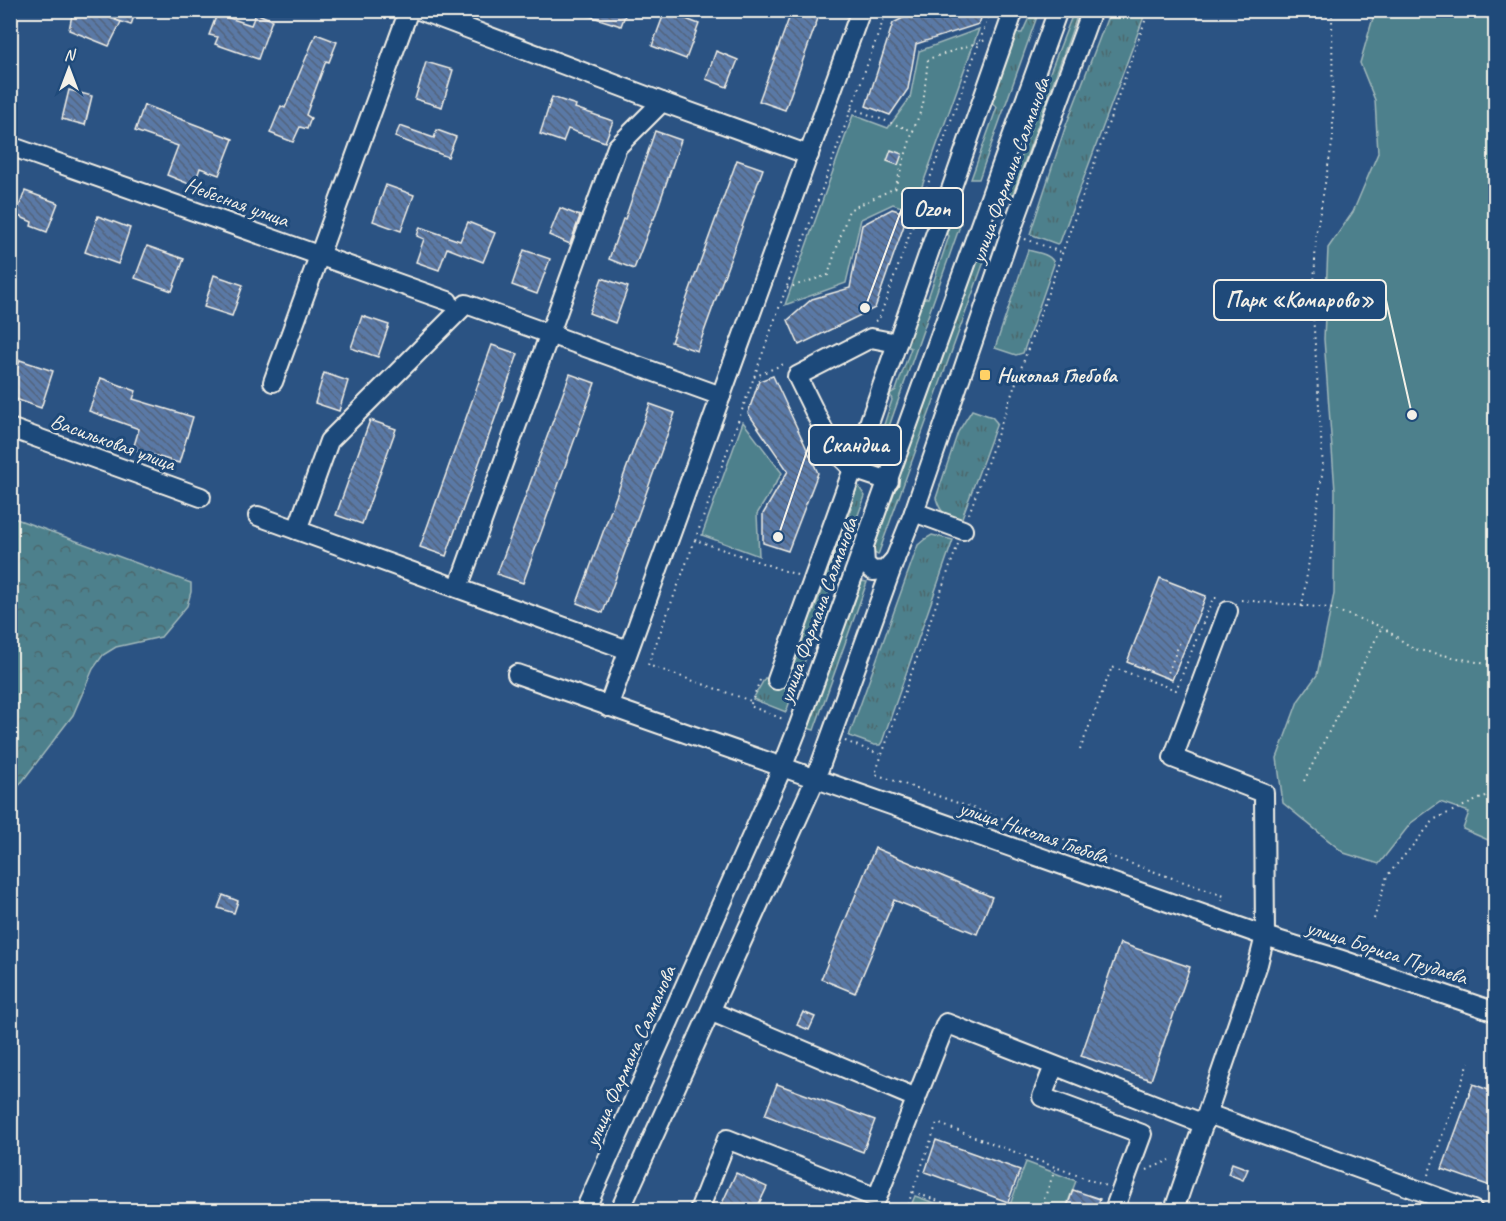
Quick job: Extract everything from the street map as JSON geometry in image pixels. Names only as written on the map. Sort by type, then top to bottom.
[{"type":"street","points":[[273,382],[409,10]]},
{"type":"street","points":[[419,10],[809,155]]},
{"type":"street","points":[[608,707],[861,10]]},
{"type":"street","points":[[777,680],[854,469],[1014,10]]},
{"type":"street","name":"улица Фармана Салманова","points":[[585,1210],[782,768],[889,481],[1058,10]]},
{"type":"street","name":"улица Фармана Салманова","points":[[620,1210],[712,1012],[815,780],[914,512],[1092,10]]},
{"type":"street","points":[[458,588],[617,147],[659,101]]},
{"type":"street","name":"Небесная улица","points":[[10,146],[448,302]]},
{"type":"street","points":[[297,530],[329,441],[466,304],[721,396]]},
{"type":"street","points":[[889,481],[854,469],[833,449],[797,376],[871,338],[897,342]]},
{"type":"street","name":"Васильковая улица","points":[[10,429],[201,497]]},
{"type":"street","points":[[914,512],[963,530]]},
{"type":"street","points":[[258,516],[628,650]]},
{"type":"street","points":[[864,548],[865,564],[873,571],[885,570],[895,560]]},
{"type":"street","points":[[1174,1210],[1258,964],[1265,936],[1264,793],[1173,758],[1229,603]]},
{"type":"street","name":"улица Николая Глебова","points":[[517,674],[1265,936]]},
{"type":"street","name":"улица Бориса Прудаева","points":[[1265,936],[1339,958],[1496,1011]]},
{"type":"street","points":[[712,1012],[916,1098]]},
{"type":"street","points":[[699,1210],[727,1139],[877,1198],[946,1023],[1054,1066],[1473,1210]]},
{"type":"street","points":[[1054,1066],[1042,1097],[1142,1134],[1114,1210]]},
{"type":"path","points":[[784,719],[750,706],[752,702],[648,665],[887,10]]},
{"type":"path","points":[[869,324],[879,320],[991,10]]},
{"type":"path","points":[[1149,10],[875,774],[1224,896],[1220,907]]},
{"type":"path","points":[[1302,607],[1323,468],[1313,314],[1316,235],[1333,138],[1332,10]]},
{"type":"path","points":[[786,288],[828,275],[849,210],[895,188],[923,105],[928,59],[987,40]]},
{"type":"path","points":[[851,108],[913,131]]},
{"type":"path","points":[[895,188],[933,205]]},
{"type":"path","points":[[1022,238],[1061,252]]},
{"type":"path","points":[[754,378],[786,363]]},
{"type":"path","points":[[695,540],[797,575]]},
{"type":"path","points":[[1080,750],[1112,667],[1176,690],[1213,598],[1229,603],[1329,608],[1382,627],[1414,649],[1496,666]]},
{"type":"path","points":[[1304,781],[1382,627]]},
{"type":"path","points":[[1166,678],[1181,639]]},
{"type":"path","points":[[836,738],[882,755]]},
{"type":"path","points":[[1374,919],[1387,876],[1435,819],[1488,795],[1496,778]]},
{"type":"path","points":[[1422,1191],[1469,1062]]},
{"type":"path","points":[[906,1210],[937,1123],[1107,1186],[1170,1160]]},
{"type":"path","points":[[1040,1210],[1056,1167]]},
{"type":"path","points":[[913,1192],[964,1210]]},
{"type":"green space","points":[[1032,11],[1039,11],[979,179],[971,179],[997,107],[984,96],[1007,33],[1022,33]]},
{"type":"green space","points":[[1074,11],[1079,11],[1013,194],[1008,193],[1049,75]]},
{"type":"green space","points":[[1110,11],[1146,11],[1060,242],[1057,244],[1030,234],[1065,128]]},
{"type":"green space","points":[[1375,11],[1496,11],[1495,843],[1463,829],[1469,812],[1440,802],[1411,823],[1379,864],[1344,853],[1283,803],[1277,758],[1298,701],[1317,675],[1334,594],[1335,491],[1324,339],[1328,248],[1353,212],[1378,153],[1375,100],[1360,63]]},
{"type":"green space","points":[[979,29],[913,211],[893,204],[861,219],[846,283],[785,305],[853,115],[888,128],[910,98],[919,51]]},
{"type":"green space","points":[[942,215],[961,223],[880,452],[870,461],[857,458],[865,435],[881,434],[892,400],[890,394],[896,390],[911,348],[897,343],[912,298],[928,298],[949,236],[938,225]]},
{"type":"green space","points":[[983,241],[990,245],[878,555],[872,552]]},
{"type":"green space","points":[[1028,250],[1047,256],[1054,264],[1023,353],[1016,355],[995,348]]},
{"type":"green space","points":[[972,410],[992,417],[997,423],[960,523],[945,514],[936,498],[958,432]]},
{"type":"green space","points":[[743,422],[782,473],[757,514],[759,556],[702,535]]},
{"type":"green space","points":[[851,475],[865,496],[786,712],[753,699],[765,678],[786,684],[805,631],[797,624],[801,612],[813,613],[851,508],[844,496]]},
{"type":"green space","points":[[11,517],[191,583],[191,592],[187,606],[161,637],[116,647],[103,655],[93,669],[73,715],[11,796]]},
{"type":"green space","points":[[932,535],[953,540],[882,742],[880,745],[874,745],[849,736],[918,545]]},
{"type":"green space","points":[[862,581],[867,582],[814,730],[807,728]]},
{"type":"green space","points":[[1026,1162],[1076,1181],[1065,1210],[1008,1210]]},
{"type":"green space","points":[[915,1196],[954,1210],[909,1210]]},
{"type":"building","points":[[73,10],[90,10],[121,22],[109,46],[69,30]]},
{"type":"building","points":[[116,10],[136,10],[131,25],[116,20]]},
{"type":"building","points":[[580,10],[627,10],[621,26],[580,13]]},
{"type":"building","points":[[792,10],[821,10],[785,110],[759,101]]},
{"type":"building","points":[[919,10],[984,10],[979,24],[916,44],[908,89],[890,115],[866,106],[893,23]]},
{"type":"building","points":[[665,11],[699,24],[686,59],[652,46]]},
{"type":"building","points":[[256,13],[272,20],[258,59],[215,44],[218,37],[209,35],[217,14],[251,25]]},
{"type":"building","points":[[316,34],[337,42],[329,62],[326,61],[306,115],[311,118],[307,129],[300,127],[293,142],[270,133],[281,106],[285,108]]},
{"type":"building","points":[[716,51],[738,60],[727,87],[706,79]]},
{"type":"building","points":[[426,62],[453,70],[442,107],[415,99]]},
{"type":"building","points":[[69,90],[92,96],[85,125],[62,119]]},
{"type":"building","points":[[552,97],[576,105],[575,108],[613,121],[605,142],[568,129],[563,142],[540,134]]},
{"type":"building","points":[[144,105],[233,139],[219,175],[200,168],[194,186],[167,175],[178,146],[135,131]]},
{"type":"building","points":[[400,126],[434,138],[437,130],[456,137],[448,157],[395,137]]},
{"type":"building","points":[[655,131],[681,140],[634,269],[609,259]]},
{"type":"building","points":[[891,150],[902,154],[898,165],[887,161]]},
{"type":"building","points":[[737,160],[763,169],[697,351],[671,342]]},
{"type":"building","points":[[386,185],[414,195],[401,231],[373,221]]},
{"type":"building","points":[[25,191],[58,203],[47,232],[31,226],[32,222],[16,215]]},
{"type":"building","points":[[560,208],[580,216],[570,244],[549,235]]},
{"type":"building","points":[[892,209],[908,214],[875,308],[799,345],[788,320],[812,299],[850,288],[862,225]]},
{"type":"building","points":[[98,216],[130,228],[118,264],[85,252]]},
{"type":"building","points":[[468,222],[495,233],[483,262],[447,248],[439,270],[416,262],[424,239],[417,236],[420,227],[460,241]]},
{"type":"building","points":[[147,246],[184,259],[172,291],[135,278]]},
{"type":"building","points":[[524,250],[550,259],[537,294],[512,285]]},
{"type":"building","points":[[214,275],[243,285],[232,316],[204,307]]},
{"type":"building","points":[[602,278],[628,287],[615,323],[589,313]]},
{"type":"building","points":[[362,316],[389,325],[378,357],[351,348]]},
{"type":"building","points":[[492,345],[518,354],[446,556],[420,547]]},
{"type":"building","points":[[20,360],[53,371],[41,408],[10,397],[10,389]]},
{"type":"building","points":[[324,373],[348,381],[339,411],[315,403]]},
{"type":"building","points":[[570,374],[595,383],[523,583],[497,574]]},
{"type":"building","points":[[773,376],[818,473],[788,551],[763,543],[763,514],[788,471],[748,413],[759,381]]},
{"type":"building","points":[[101,378],[136,391],[133,399],[193,417],[179,463],[133,449],[139,429],[89,411]]},
{"type":"building","points":[[650,404],[675,413],[603,613],[577,603]]},
{"type":"building","points":[[370,420],[396,429],[362,524],[336,515]]},
{"type":"building","points":[[1160,578],[1206,596],[1172,680],[1127,662]]},
{"type":"building","points":[[875,848],[992,897],[977,934],[894,900],[855,993],[821,979]]},
{"type":"building","points":[[223,895],[238,901],[234,913],[218,908]]},
{"type":"building","points":[[1120,943],[1190,967],[1151,1080],[1081,1056]]},
{"type":"building","points":[[803,1012],[815,1017],[809,1030],[797,1025]]},
{"type":"building","points":[[777,1084],[875,1120],[863,1152],[765,1115]]},
{"type":"building","points":[[1473,1084],[1496,1093],[1496,1188],[1442,1169]]},
{"type":"building","points":[[936,1140],[1020,1170],[1008,1202],[925,1172]]},
{"type":"building","points":[[1232,1163],[1248,1169],[1243,1180],[1228,1174]]},
{"type":"building","points":[[736,1173],[767,1187],[756,1210],[719,1210]]},
{"type":"building","points":[[1073,1190],[1100,1199],[1096,1210],[1066,1210]]},
{"type":"place","name":"Ozon","points":[[865,308]]},
{"type":"place","name":"Николая Глебова","points":[[985,375]]},
{"type":"place","name":"Парк «Комарово»","points":[[1412,415]]},
{"type":"place","name":"Скандиа","points":[[778,537]]}]
